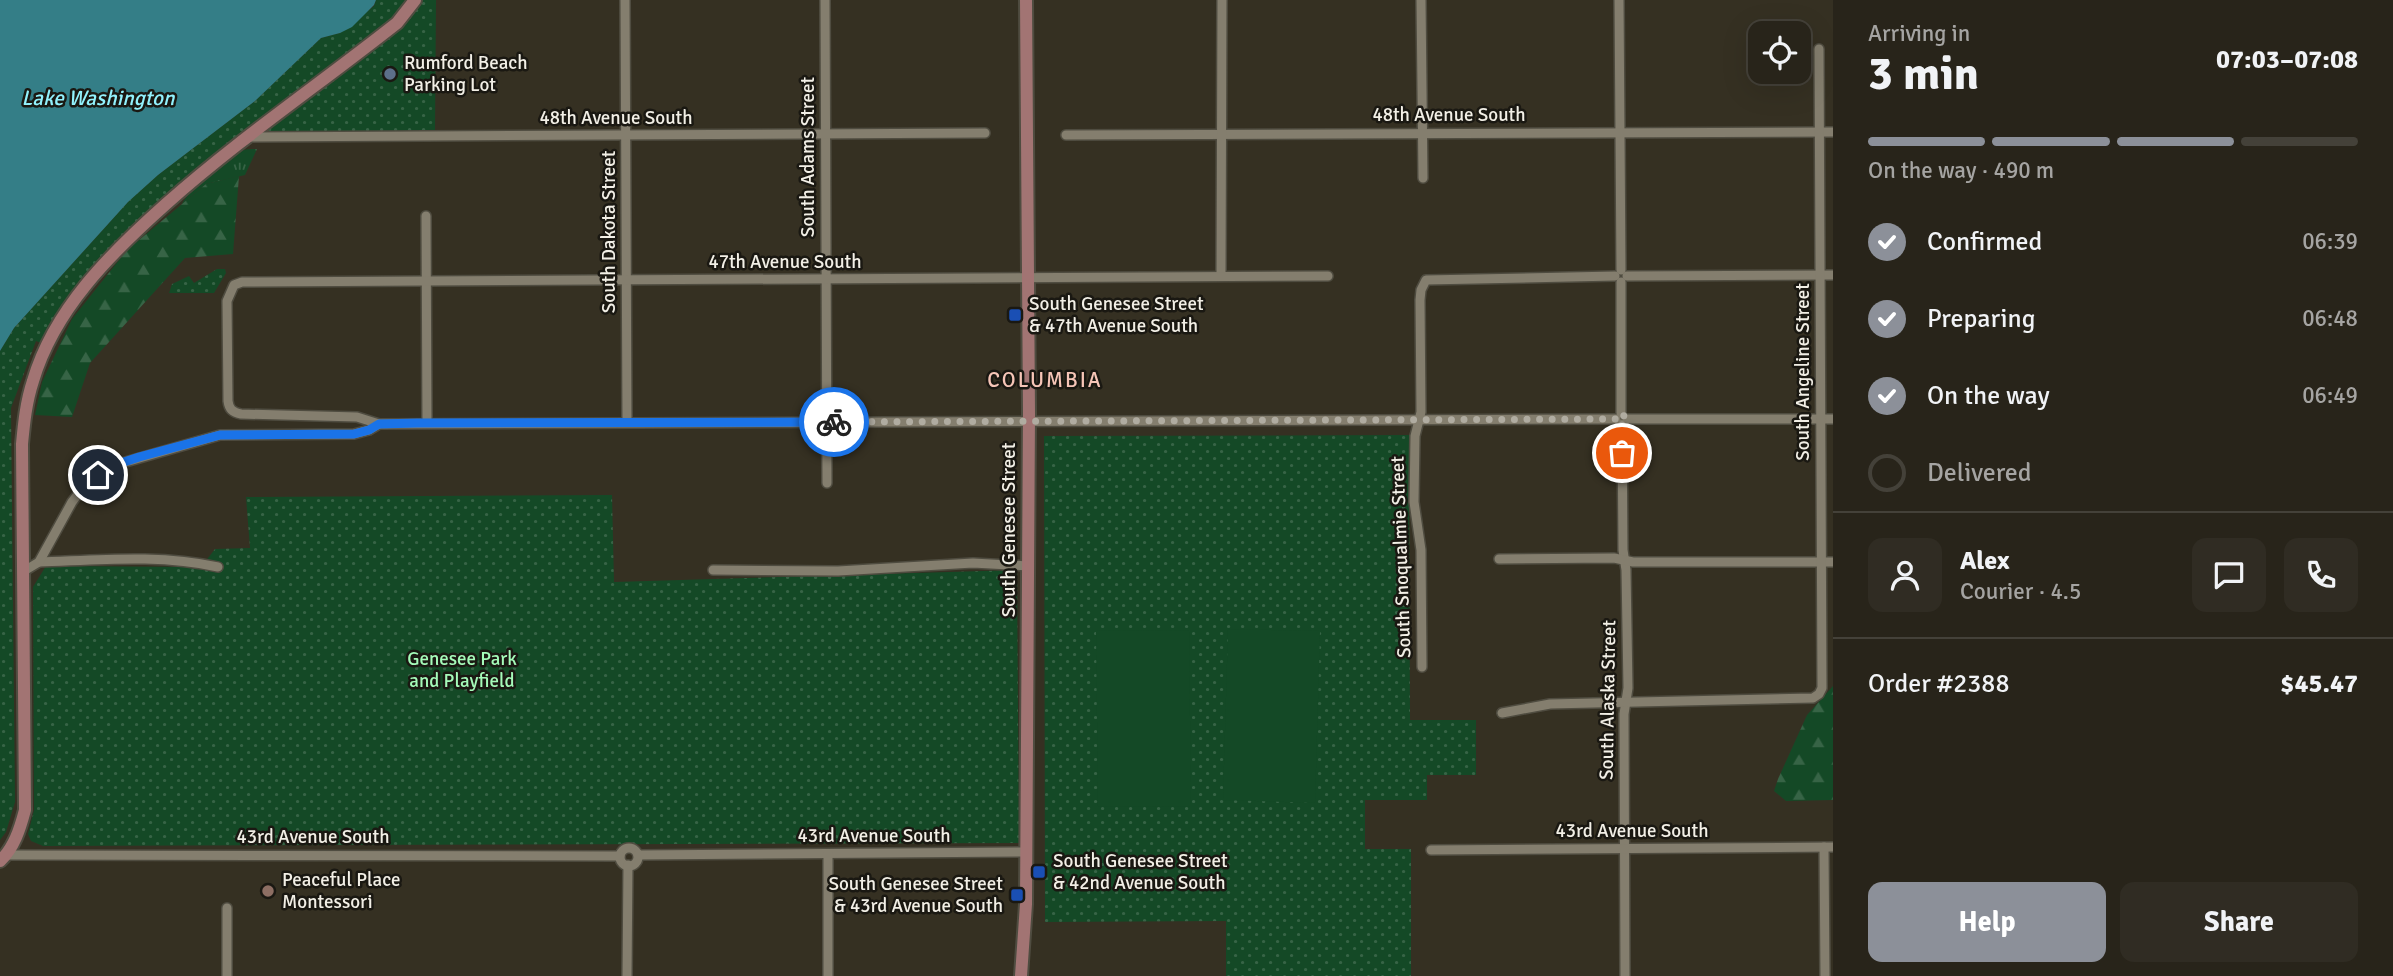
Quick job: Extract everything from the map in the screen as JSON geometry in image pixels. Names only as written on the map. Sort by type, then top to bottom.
[{"type":"main road","points":[[3,858],[20,830],[25,810],[22,444],[33,380],[48,344],[73,302],[131,236],[197,176],[397,23],[415,0]]},
{"type":"main road","name":"South Genesee Street","points":[[1021,976],[1027,852],[1029,422],[1026,0]]},
{"type":"street","name":"South Dakota Street","points":[[625,0],[627,422]]},
{"type":"street","name":"South Adams Street","points":[[825,0],[827,483]]},
{"type":"street","points":[[1221,276],[1222,0]]},
{"type":"street","points":[[1421,0],[1423,178]]},
{"type":"street","name":"South Alaska Street","points":[[1619,0],[1622,419],[1628,688],[1625,976]]},
{"type":"street","name":"South Angeline Street","points":[[1626,702],[1813,698],[1822,688],[1819,49]]},
{"type":"street","name":"48th Avenue South","points":[[1066,135],[1833,132]]},
{"type":"street","name":"48th Avenue South","points":[[246,137],[985,133]]},
{"type":"street","points":[[426,216],[427,423]]},
{"type":"street","points":[[1621,276],[1833,275]]},
{"type":"street","name":"47th Avenue South","points":[[379,424],[357,416],[234,413],[228,401],[227,301],[234,285],[242,282],[426,280],[1328,276]]},
{"type":"street","name":"South Snoqualmie Street","points":[[1422,667],[1421,550],[1414,502],[1415,436],[1421,419],[1420,300],[1426,280],[1621,276]]},
{"type":"street","points":[[39,562],[72,502],[85,485],[115,465],[220,435],[354,434],[379,424],[427,423],[1833,419]]},
{"type":"street","points":[[24,571],[39,562],[163,559],[218,567]]},
{"type":"street","points":[[1499,559],[1833,562]]},
{"type":"street","points":[[713,570],[838,571],[973,563],[1028,566]]},
{"type":"street","points":[[1502,713],[1550,704],[1626,702]]},
{"type":"street","points":[[1825,976],[1829,847]]},
{"type":"street","name":"43rd Avenue South","points":[[1431,850],[1829,847]]},
{"type":"street","points":[[626,849],[636,851],[638,855],[636,862],[628,865],[622,862],[620,856],[621,851],[626,849]]},
{"type":"street","name":"43rd Avenue South","points":[[638,855],[1027,852]]},
{"type":"street","points":[[828,854],[828,976]]},
{"type":"street","name":"43rd Avenue South","points":[[3,858],[620,856]]},
{"type":"street","points":[[628,865],[628,976]]},
{"type":"street","points":[[227,908],[227,976]]},
{"type":"green space","points":[[376,0],[436,0],[435,132],[239,136],[113,247],[43,344],[36,341],[11,408],[15,802],[6,832],[0,840],[0,351],[14,328],[128,202],[158,175],[255,101],[321,38],[340,33],[374,6]]},
{"type":"green space","points":[[257,149],[245,175],[206,184],[182,204],[199,184],[227,160],[243,150]]},
{"type":"green space","points":[[239,176],[233,254],[185,258],[90,363],[72,417],[35,415],[42,382],[72,319],[127,250],[206,184]]},
{"type":"green space","points":[[217,269],[225,269],[226,273],[214,293],[169,293],[172,284],[189,276],[194,283]]},
{"type":"green space","points":[[1409,435],[1410,720],[1476,720],[1476,775],[1427,775],[1427,800],[1365,800],[1365,849],[1411,849],[1411,976],[1226,976],[1226,921],[1045,922],[1044,436]]},
{"type":"green space","name":"Genesee Park and Playfield","points":[[612,495],[614,582],[1017,570],[1019,843],[43,846],[31,841],[28,834],[34,810],[33,587],[46,566],[201,567],[215,549],[250,548],[246,497]]},
{"type":"green space","points":[[1228,629],[1320,631],[1315,803],[1223,800]]},
{"type":"green space","points":[[1189,630],[1191,806],[1098,807],[1096,631]]},
{"type":"green space","points":[[1833,686],[1833,800],[1786,801],[1774,791],[1778,779],[1807,715]]},
{"type":"water","name":"Lake Washington","points":[[0,0],[376,0],[352,27],[321,38],[255,101],[158,175],[128,202],[14,328],[0,351]]},
{"type":"way so far","points":[[834,422],[1616,419],[1621,413],[1627,419],[1622,424],[1622,453]]},
{"type":"place","name":"Rumford Beach Parking Lot","points":[[390,74]]},
{"type":"place","name":"South Genesee Street & 47th Avenue South","points":[[1015,315]]},
{"type":"place","name":"South Genesee Street & 42nd Avenue South","points":[[1039,872]]},
{"type":"place","name":"Peaceful Place Montessori","points":[[268,891]]},
{"type":"place","name":"South Genesee Street & 43rd Avenue South","points":[[1017,895]]},
{"type":"district","name":"COLUMBIA","points":[[1045,380]]},
{"type":"route","points":[[98,475],[115,465],[139,457],[220,435],[354,434],[379,424],[417,423],[834,422]]}]
